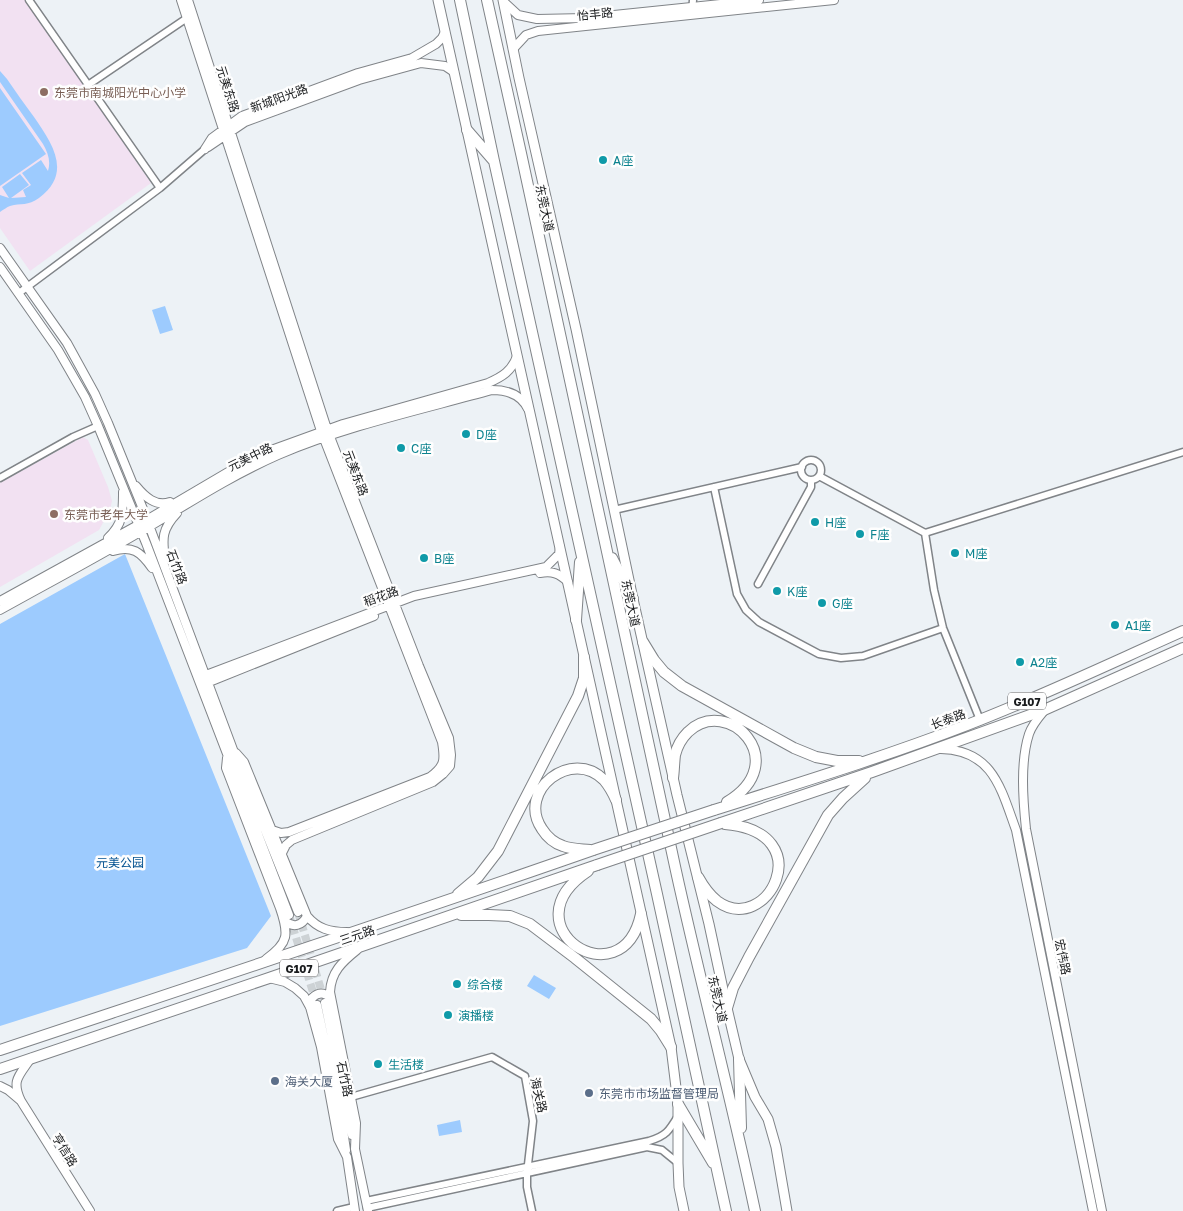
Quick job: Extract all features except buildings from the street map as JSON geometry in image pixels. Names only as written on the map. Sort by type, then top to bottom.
[{"type":"main road","points":[[438,0],[671,1047],[678,1104],[678,1163],[684,1211]]},
{"type":"main road","points":[[460,0],[726,1211]]},
{"type":"main road","name":"东莞大道","points":[[487,0],[714,1038],[741,1144],[755,1211]]},
{"type":"main road","points":[[503,1],[576,328],[633,599],[739,1060],[755,1097],[768,1119],[776,1147],[787,1211]]},
{"type":"main road","points":[[467,130],[494,161]]},
{"type":"main road","points":[[605,545],[633,599]]},
{"type":"main road","points":[[576,620],[581,551]]},
{"type":"main road","name":"长泰路","points":[[714,810],[868,762],[980,720],[1044,694],[1183,631]]},
{"type":"main road","points":[[643,642],[664,672],[682,686],[794,748],[816,757],[837,761],[868,762]]},
{"type":"main road","name":"长泰路","points":[[721,823],[939,749],[1044,710],[1183,648]]},
{"type":"main road","points":[[448,901],[478,877],[498,851],[578,696],[584,678],[584,656]]},
{"type":"main road","points":[[674,778],[675,754],[684,737],[696,726],[710,721],[721,722],[741,731],[748,737],[754,748],[756,764],[752,778],[743,791],[714,810]]},
{"type":"main road","points":[[593,850],[564,847],[552,841],[538,822],[535,812],[539,792],[546,782],[556,774],[567,769],[578,768],[586,769],[603,780],[616,800]]},
{"type":"main road","points":[[727,1008],[733,988],[749,957],[828,815],[856,784],[872,772]]},
{"type":"main road","name":"三元路","points":[[0,1050],[448,901],[714,810]]},
{"type":"main road","points":[[698,877],[708,893],[717,901],[731,908],[751,906],[773,889],[777,879],[779,860],[769,840],[749,828],[721,823]]},
{"type":"main road","name":"三元路","points":[[0,1069],[721,823]]},
{"type":"main road","points":[[597,865],[574,882],[566,891],[560,903],[558,914],[559,926],[565,936],[580,950],[591,954],[612,953],[623,947],[632,938],[638,928],[641,914]]},
{"type":"main road","points":[[450,916],[489,914],[510,916],[530,924],[651,1019],[671,1047]]},
{"type":"main road","points":[[739,1060],[741,1144]]},
{"type":"main road","points":[[678,1104],[717,1171]]},
{"type":"street","points":[[29,0],[160,188]]},
{"type":"street","name":"元美东路","points":[[181,0],[227,131],[325,433],[442,742],[444,756],[443,764],[430,777],[289,832],[282,834],[272,830]]},
{"type":"street","name":"元美东路","points":[[188,0],[227,131]]},
{"type":"street","name":"怡丰路","points":[[503,1],[518,15],[537,19],[585,18],[759,0]]},
{"type":"street","name":"怡丰路","points":[[513,49],[521,39],[538,31],[692,8],[834,0]]},
{"type":"street","points":[[88,85],[188,18]]},
{"type":"street","name":"新城阳光路","points":[[227,131],[242,116],[358,73],[412,58],[436,44],[445,32]]},
{"type":"street","name":"新城阳光路","points":[[205,149],[212,138],[245,122],[359,80],[421,63],[445,66],[454,72]]},
{"type":"street","points":[[19,293],[160,188],[205,149]]},
{"type":"street","name":"石竹路","points":[[0,248],[67,343],[108,423],[298,912]]},
{"type":"street","name":"石竹路","points":[[0,267],[45,330],[71,371],[98,426],[140,528],[227,756],[233,767],[287,918]]},
{"type":"street","name":"元美中路","points":[[0,610],[140,528],[240,465],[274,449],[488,383],[506,374],[517,356]]},
{"type":"street","name":"元美中路","points":[[325,433],[492,390],[501,390],[519,397],[528,409]]},
{"type":"street","points":[[0,478],[73,436],[98,426]]},
{"type":"street","points":[[819,476],[925,533],[1183,452]]},
{"type":"street","points":[[614,510],[802,467],[808,460],[817,462],[821,467],[819,476]]},
{"type":"street","points":[[802,467],[803,476],[811,480]]},
{"type":"street","points":[[811,480],[819,476]]},
{"type":"street","points":[[758,584],[811,487],[811,480]]},
{"type":"street","points":[[132,482],[141,493],[156,503],[163,504],[183,501]]},
{"type":"street","points":[[714,487],[737,594],[746,610],[759,622],[819,654],[841,658],[863,656],[944,628]]},
{"type":"street","points":[[99,551],[122,520],[123,488]]},
{"type":"street","points":[[166,571],[162,538],[167,525],[183,501]]},
{"type":"street","points":[[925,533],[934,590],[944,628],[980,720]]},
{"type":"street","name":"稻花路","points":[[392,607],[414,596],[546,566],[559,554],[560,547]]},
{"type":"street","points":[[99,551],[124,548],[136,550],[158,576]]},
{"type":"street","name":"元美中路","points":[[0,601],[99,551]]},
{"type":"street","name":"稻花路","points":[[208,678],[392,607],[416,600],[549,571],[558,573],[568,582]]},
{"type":"street","name":"元美东路","points":[[282,853],[286,845],[292,840],[433,782],[450,766],[449,738],[392,607]]},
{"type":"street","name":"宏伟路","points":[[1044,710],[1029,734],[1026,752],[1023,798],[1026,829],[1102,1211]]},
{"type":"street","name":"宏伟路","points":[[939,749],[964,751],[978,759],[987,768],[1005,798],[1016,830],[1092,1211]]},
{"type":"street","points":[[235,752],[244,762],[307,916],[320,928],[328,931],[352,932]]},
{"type":"street","points":[[287,918],[291,925],[297,925],[303,922],[307,916]]},
{"type":"street","points":[[262,962],[276,952],[284,942],[287,918]]},
{"type":"street","points":[[337,1211],[354,1209],[347,1157],[338,1139],[321,1047],[320,1003],[330,986],[336,970],[344,960],[363,945]]},
{"type":"street","points":[[269,978],[285,982],[304,996],[320,1003],[351,1097],[356,1123],[355,1149],[367,1207],[649,1141],[662,1137],[669,1130],[678,1115]]},
{"type":"street","name":"石竹路","points":[[320,1003],[355,1149]]},
{"type":"street","name":"海关路","points":[[351,1097],[492,1057],[525,1076],[533,1121],[527,1170],[527,1187],[532,1211]]},
{"type":"street","points":[[21,1101],[15,1084],[30,1058]]},
{"type":"street","points":[[0,1086],[21,1101]]},
{"type":"street","name":"亨信路","points":[[21,1101],[90,1211]]},
{"type":"street","points":[[527,1170],[646,1147],[662,1150],[678,1163]]},
{"type":"shaded area","name":"东莞市南城阳光中心小学","points":[[0,0],[25,0],[151,183],[30,271],[0,228]]},
{"type":"shaded area","name":"东莞市老年大学","points":[[83,437],[88,440],[112,501],[110,510],[99,530],[0,587],[0,483]]},
{"type":"green space","points":[[0,71],[47,137],[56,158],[57,168],[55,178],[49,188],[39,198],[28,203],[10,206],[0,212],[0,195],[9,198],[2,187],[20,174],[29,185],[11,198],[26,197],[23,190],[31,185],[22,173],[41,160],[48,171],[49,160],[43,144],[0,82]]},
{"type":"green space","points":[[0,88],[46,154],[0,186]]},
{"type":"green space","points":[[165,306],[173,330],[160,334],[152,310]]},
{"type":"green space","name":"元美公园","points":[[125,554],[271,916],[247,948],[0,1026],[0,624]]},
{"type":"green space","points":[[534,975],[556,988],[549,999],[527,986]]},
{"type":"green space","points":[[460,1120],[462,1132],[439,1136],[437,1125]]},
{"type":"tunnel","points":[[298,912],[325,1003]]},
{"type":"tunnel","points":[[289,915],[317,1005]]},
{"type":"place","name":"东莞市南城阳光中心小学","points":[[44,92]]},
{"type":"place","name":"A座","points":[[603,160]]},
{"type":"place","name":"D座","points":[[466,434]]},
{"type":"place","name":"C座","points":[[401,448]]},
{"type":"place","name":"东莞市老年大学","points":[[54,514]]},
{"type":"place","name":"H座","points":[[815,522]]},
{"type":"place","name":"F座","points":[[860,534]]},
{"type":"place","name":"M座","points":[[955,553]]},
{"type":"place","name":"B座","points":[[424,558]]},
{"type":"place","name":"K座","points":[[777,591]]},
{"type":"place","name":"G座","points":[[822,603]]},
{"type":"place","name":"A1座","points":[[1115,625]]},
{"type":"place","name":"A2座","points":[[1020,662]]},
{"type":"place","name":"综合楼","points":[[457,984]]},
{"type":"place","name":"演播楼","points":[[448,1015]]},
{"type":"place","name":"生活楼","points":[[378,1064]]},
{"type":"place","name":"海关大厦","points":[[275,1081]]},
{"type":"place","name":"东莞市市场监督管理局","points":[[589,1093]]}]
